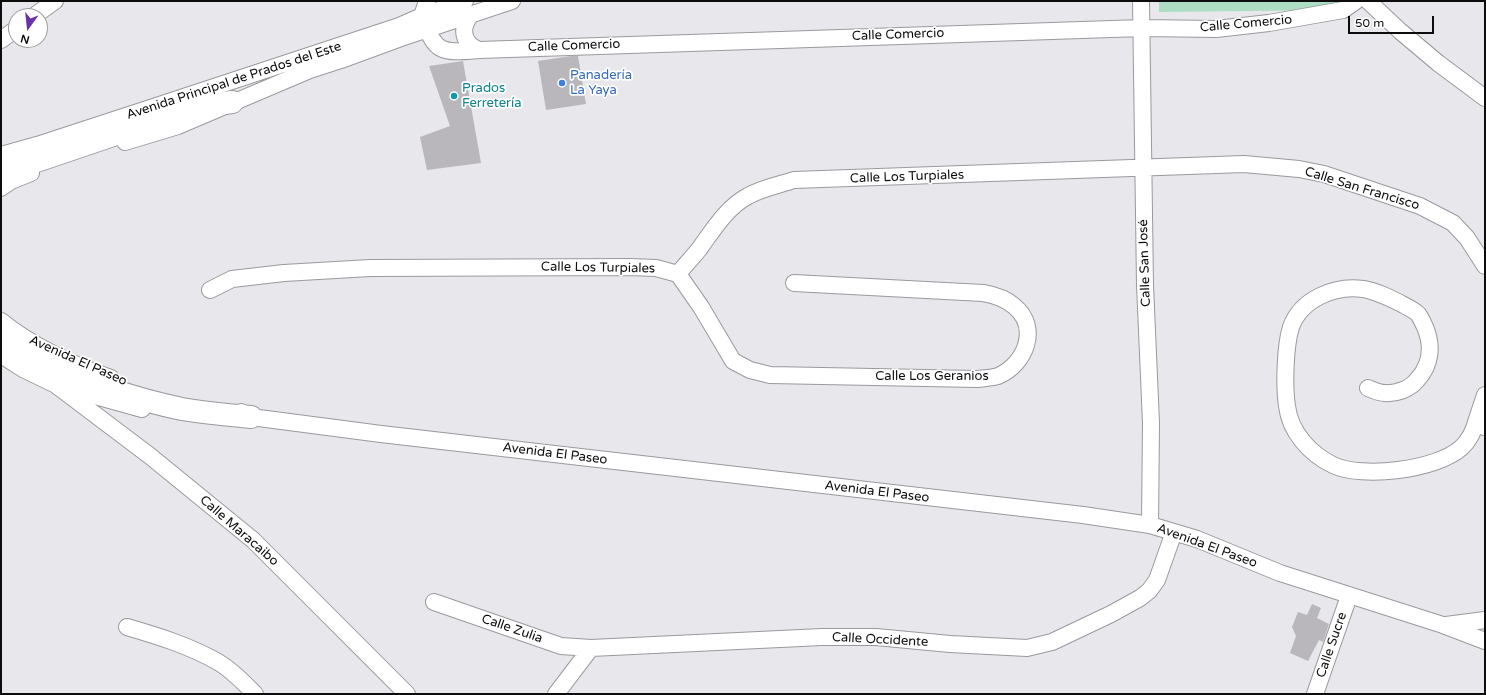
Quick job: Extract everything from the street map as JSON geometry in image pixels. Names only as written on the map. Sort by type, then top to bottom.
[{"type":"highway","points":[[1,173],[196,107],[232,102]]},
{"type":"highway","points":[[1,339],[40,360],[100,385],[156,402],[204,413],[251,417]]},
{"type":"street","points":[[45,8],[55,1]]},
{"type":"street","name":"Avenida Principal de Prados del Este","points":[[1,155],[38,145],[400,26],[426,15],[512,1]]},
{"type":"street","name":"Calle San José","points":[[1141,1],[1145,285],[1151,423],[1150,525]]},
{"type":"street","name":"Calle Comercio","points":[[426,15],[434,44],[443,50],[453,52],[1142,28],[1216,29],[1269,24],[1343,10],[1356,1]]},
{"type":"street","points":[[1368,1],[1400,31],[1438,63],[1485,98]]},
{"type":"street","points":[[467,8],[464,36],[472,47],[479,50]]},
{"type":"street","name":"Avenida Principal de Prados del Este","points":[[1,188],[11,181],[49,166],[178,126],[310,70],[341,60],[426,15]]},
{"type":"street","name":"Calle San Francisco","points":[[1143,167],[1244,164],[1299,169],[1324,174],[1420,206],[1438,214],[1453,223],[1467,238],[1485,266]]},
{"type":"street","name":"Calle Los Turpiales","points":[[210,290],[232,279],[284,273],[370,268],[630,266],[656,268],[678,274],[734,206],[747,196],[794,180],[1095,170],[1143,167]]},
{"type":"street","name":"Calle Los Geranios","points":[[678,274],[701,307],[734,361],[750,370],[770,375],[977,379],[997,376],[1011,368],[1022,357],[1027,343],[1028,330],[1024,317],[1015,306],[1000,297],[983,293],[794,283]]},
{"type":"street","points":[[1368,388],[1384,394],[1408,388],[1417,381],[1424,371],[1430,354],[1430,337],[1422,320],[1417,314],[1389,297],[1362,289],[1339,289],[1312,301],[1304,307],[1291,328],[1286,358],[1285,392],[1288,415],[1296,433],[1302,441],[1317,454],[1333,465],[1353,471],[1390,471],[1432,462],[1460,448],[1475,429],[1481,424],[1485,395]]},
{"type":"street","name":"Avenida El Paseo","points":[[1,321],[24,337],[69,361],[102,375],[145,390],[182,400],[230,408],[251,417]]},
{"type":"street","name":"Avenida El Paseo","points":[[1,355],[56,385],[120,404],[163,414],[197,419],[230,420],[251,417],[381,434],[1083,515],[1150,525],[1197,539],[1280,574],[1443,625],[1485,641]]},
{"type":"street","name":"Calle Maracaibo","points":[[56,385],[150,456],[253,540],[407,694]]},
{"type":"street","name":"Calle Occidente","points":[[591,648],[822,637],[876,637],[950,644],[1027,648],[1052,642],[1111,614],[1140,598],[1149,591],[1157,580],[1174,532]]},
{"type":"street","name":"Calle Sucre","points":[[1315,694],[1349,596]]},
{"type":"street","name":"Calle Zulia","points":[[434,602],[561,646],[591,648]]},
{"type":"street","points":[[1443,625],[1485,620]]},
{"type":"street","points":[[127,627],[162,637],[218,662],[241,679],[255,694]]},
{"type":"street","points":[[556,694],[591,648]]},
{"type":"green space","points":[[1159,1],[1337,1],[1338,10],[1159,12]]},
{"type":"building","name":"Panadería La Yaya","points":[[578,56],[586,104],[546,110],[538,61]]},
{"type":"building","name":"Prados Ferretería","points":[[463,61],[481,163],[427,170],[420,137],[450,126],[429,66]]},
{"type":"building","points":[[1312,604],[1321,608],[1317,618],[1329,624],[1323,642],[1319,640],[1308,661],[1290,653],[1296,636],[1292,627],[1298,612],[1307,615]]},
{"type":"place","name":"Panadería La Yaya","points":[[562,83]]},
{"type":"place","name":"Prados Ferretería","points":[[454,96]]}]
